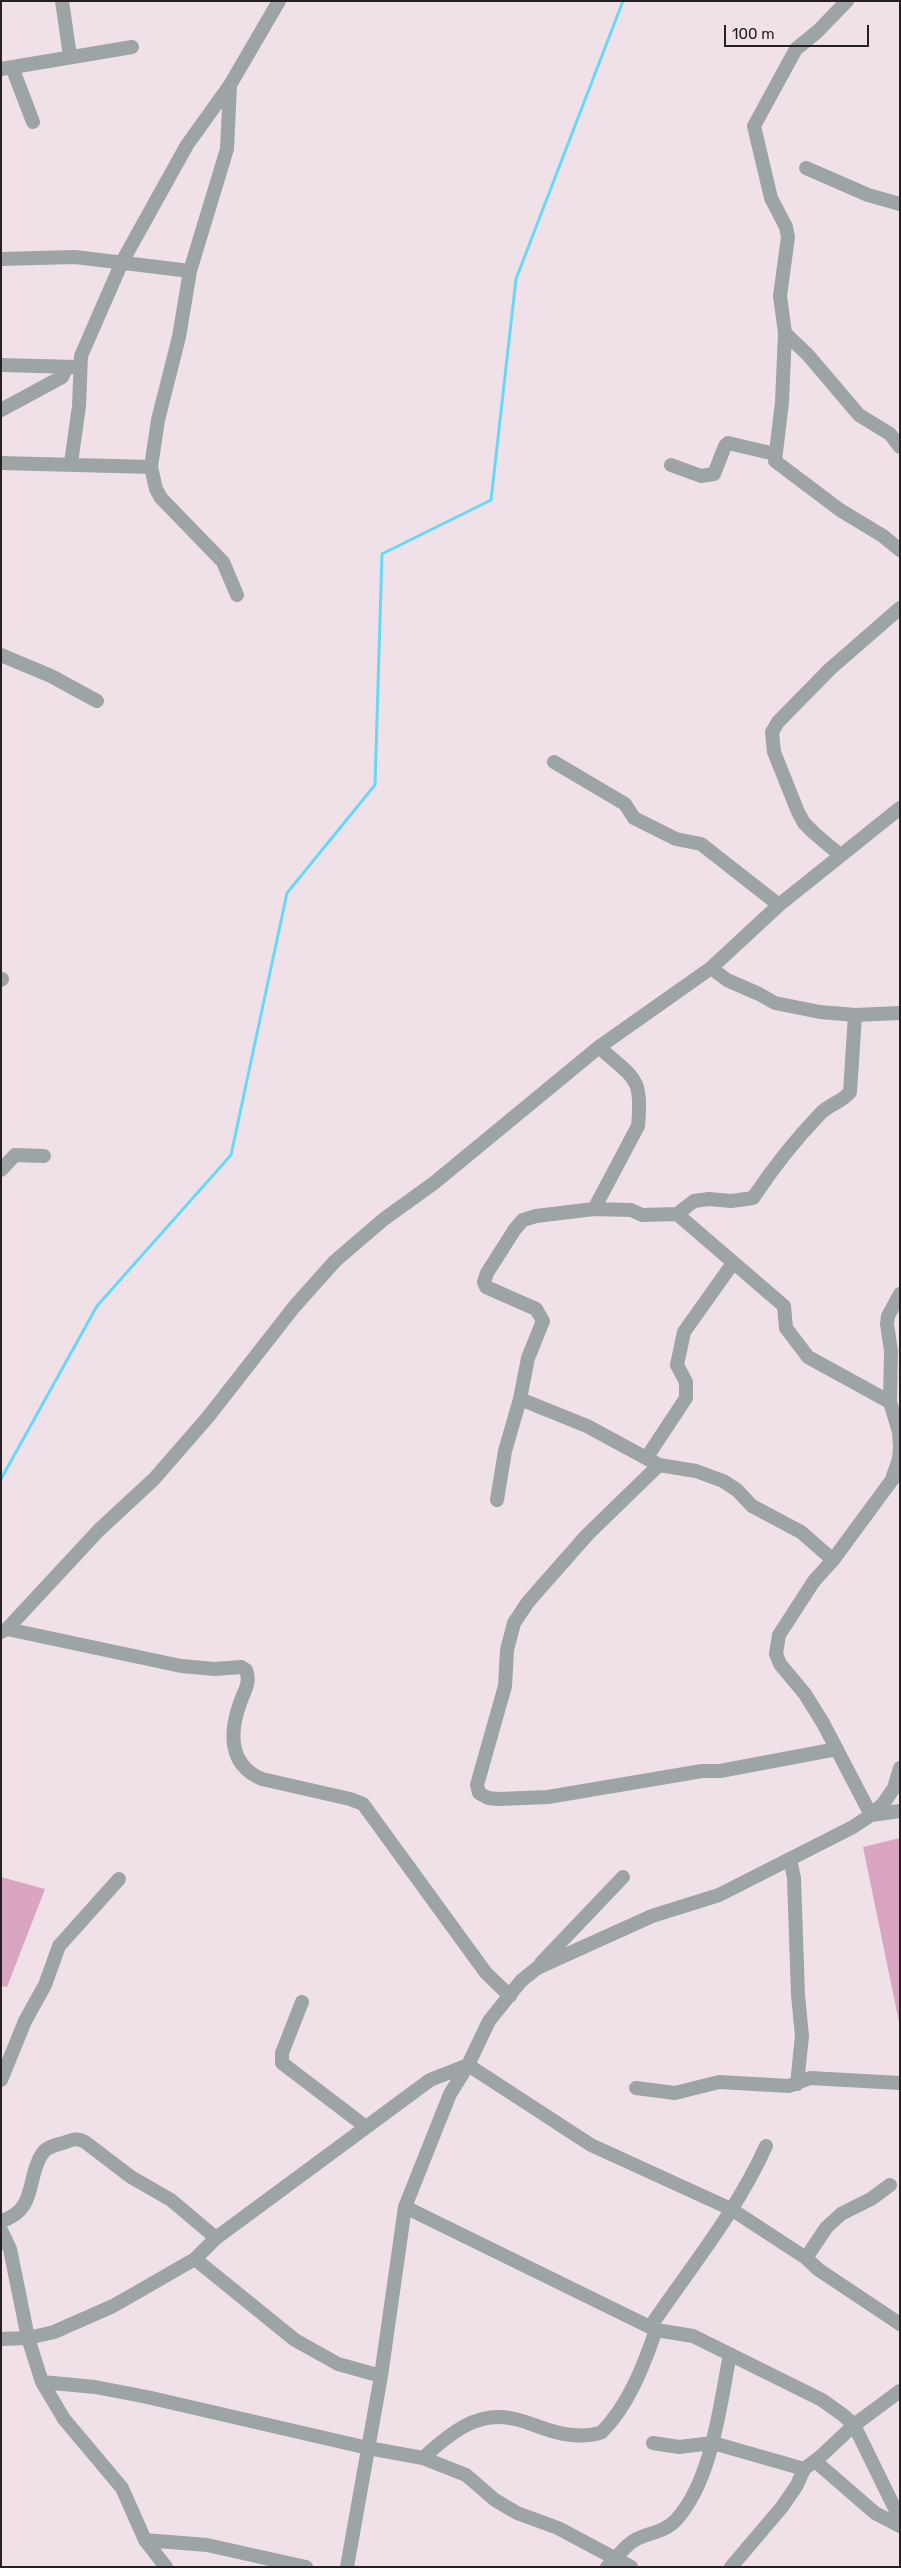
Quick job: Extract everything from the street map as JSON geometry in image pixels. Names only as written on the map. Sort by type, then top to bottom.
[{"type":"street","points":[[62,1],[70,56]]},
{"type":"street","points":[[1,410],[62,377],[73,367],[122,262],[187,145],[230,85],[279,1]]},
{"type":"street","points":[[847,1],[818,31],[796,49],[754,126],[757,145],[766,170],[771,198],[786,227],[788,236],[780,296],[785,333],[782,402],[775,461],[855,520],[883,536],[900,550]]},
{"type":"street","points":[[33,122],[7,68],[132,47]]},
{"type":"street","points":[[230,85],[227,148],[190,271],[179,337],[158,420],[151,467],[156,489],[161,498],[223,562],[237,595]]},
{"type":"street","points":[[806,168],[868,195],[900,204]]},
{"type":"street","points":[[1,259],[75,257],[190,271]]},
{"type":"street","points":[[785,333],[808,355],[859,415],[890,434],[900,447]]},
{"type":"street","points":[[1,365],[73,367]]},
{"type":"street","points":[[71,464],[79,406],[73,367]]},
{"type":"street","points":[[670,465],[701,476],[714,474],[724,446],[728,443],[775,454]]},
{"type":"street","points":[[1,463],[151,467]]},
{"type":"street","points":[[840,855],[804,823],[774,752],[772,732],[778,722],[830,669],[900,608]]},
{"type":"street","points":[[1,655],[44,672],[97,701]]},
{"type":"street","points":[[554,762],[625,804],[634,818],[676,839],[701,844],[779,905]]},
{"type":"street","points":[[4,1631],[99,1530],[154,1479],[208,1417],[294,1307],[335,1261],[384,1219],[434,1184],[599,1047],[711,968],[779,905],[900,808]]},
{"type":"street","points":[[711,968],[727,980],[775,1004],[820,1012],[855,1015],[900,1013]]},
{"type":"street","points":[[496,1500],[505,1451],[520,1399],[528,1358],[543,1321],[536,1308],[486,1288],[484,1282],[486,1273],[523,1220],[536,1216],[594,1209],[631,1210],[642,1215],[677,1214],[694,1200],[731,1201],[753,1198],[781,1158],[819,1114],[845,1099],[850,1092],[855,1015]]},
{"type":"street","points":[[594,1209],[638,1126],[639,1112],[638,1086],[634,1078],[599,1047]]},
{"type":"street","points":[[1,1170],[15,1155],[44,1156]]},
{"type":"street","points":[[677,1214],[784,1306],[786,1328],[808,1357],[890,1402]]},
{"type":"street","points":[[647,1457],[686,1398],[686,1382],[677,1365],[684,1332],[733,1263]]},
{"type":"street","points":[[871,1815],[837,1749],[805,1694],[780,1664],[776,1644],[779,1635],[802,1599],[896,1474],[900,1447],[899,1432],[890,1402],[891,1351],[886,1324],[888,1316],[900,1294]]},
{"type":"street","points":[[520,1399],[588,1426],[659,1465],[696,1471],[723,1481],[737,1490],[752,1506],[801,1532],[833,1560]]},
{"type":"street","points":[[659,1465],[587,1534],[528,1602],[514,1623],[507,1650],[505,1686],[477,1785],[479,1793],[488,1798],[498,1799],[548,1797],[702,1771],[730,1769],[837,1749]]},
{"type":"street","points":[[4,1631],[180,1666],[215,1669],[241,1667],[246,1670],[249,1682],[239,1704],[235,1725],[234,1745],[237,1761],[249,1774],[262,1779],[350,1798],[363,1804],[486,1973],[510,1996]]},
{"type":"street","points":[[521,1981],[537,1968],[652,1916],[718,1895],[853,1828],[883,1804],[894,1788],[900,1768]]},
{"type":"street","points":[[894,1788],[900,1805]]},
{"type":"street","points":[[871,1815],[900,1811]]},
{"type":"street","points":[[790,1859],[794,1878],[798,1995],[802,2036],[797,2084]]},
{"type":"street","points":[[348,2567],[381,2376],[405,2207],[450,2094],[468,2065],[489,2021],[521,1981],[541,1963],[623,1877]]},
{"type":"street","points":[[1,2080],[25,2020],[45,1985],[59,1946],[119,1878]]},
{"type":"street","points":[[302,2002],[282,2053],[282,2063],[366,2127]]},
{"type":"street","points":[[1,2339],[28,2338],[54,2332],[112,2306],[195,2259],[216,2238],[430,2080],[468,2065]]},
{"type":"street","points":[[468,2065],[591,2145],[731,2210],[806,2258],[819,2270],[900,2324]]},
{"type":"street","points":[[636,2088],[675,2093],[719,2082],[789,2086],[810,2078],[900,2083]]},
{"type":"street","points":[[1,2221],[13,2217],[20,2211],[32,2185],[42,2153],[51,2147],[77,2139],[85,2142],[131,2177],[171,2200],[216,2238]]},
{"type":"street","points":[[423,2458],[446,2437],[478,2419],[490,2417],[514,2419],[555,2433],[578,2436],[602,2432],[624,2403],[642,2370],[653,2328],[731,2210],[758,2165],[766,2146]]},
{"type":"street","points":[[806,2258],[826,2228],[841,2214],[871,2199],[890,2185]]},
{"type":"street","points":[[405,2207],[653,2328],[693,2336],[822,2400],[854,2425],[900,2519]]},
{"type":"street","points":[[1,2230],[10,2249],[28,2338],[42,2382],[64,2419],[122,2488],[146,2540],[166,2567]]},
{"type":"street","points":[[195,2259],[295,2340],[338,2364],[381,2376]]},
{"type":"street","points":[[612,2563],[632,2542],[663,2529],[675,2521],[700,2479],[713,2443],[730,2354]]},
{"type":"street","points":[[42,2382],[95,2387],[147,2397],[368,2448],[423,2458],[461,2472],[496,2500],[517,2513],[558,2528],[612,2563],[631,2567]]},
{"type":"street","points":[[731,2567],[782,2507],[797,2485],[804,2469],[854,2425],[900,2391]]},
{"type":"street","points":[[653,2443],[678,2447],[713,2443],[804,2469]]},
{"type":"street","points":[[815,2461],[875,2513],[900,2526]]},
{"type":"street","points":[[146,2540],[207,2545],[306,2567]]},
{"type":"shaded area","points":[[900,1838],[900,2027],[863,1847]]},
{"type":"shaded area","points":[[1,1877],[45,1889],[7,1987],[1,1986]]},
{"type":"waterway","points":[[1,1479],[97,1306],[231,1155],[287,893],[375,785],[382,554],[491,500],[516,279],[623,1]]}]
